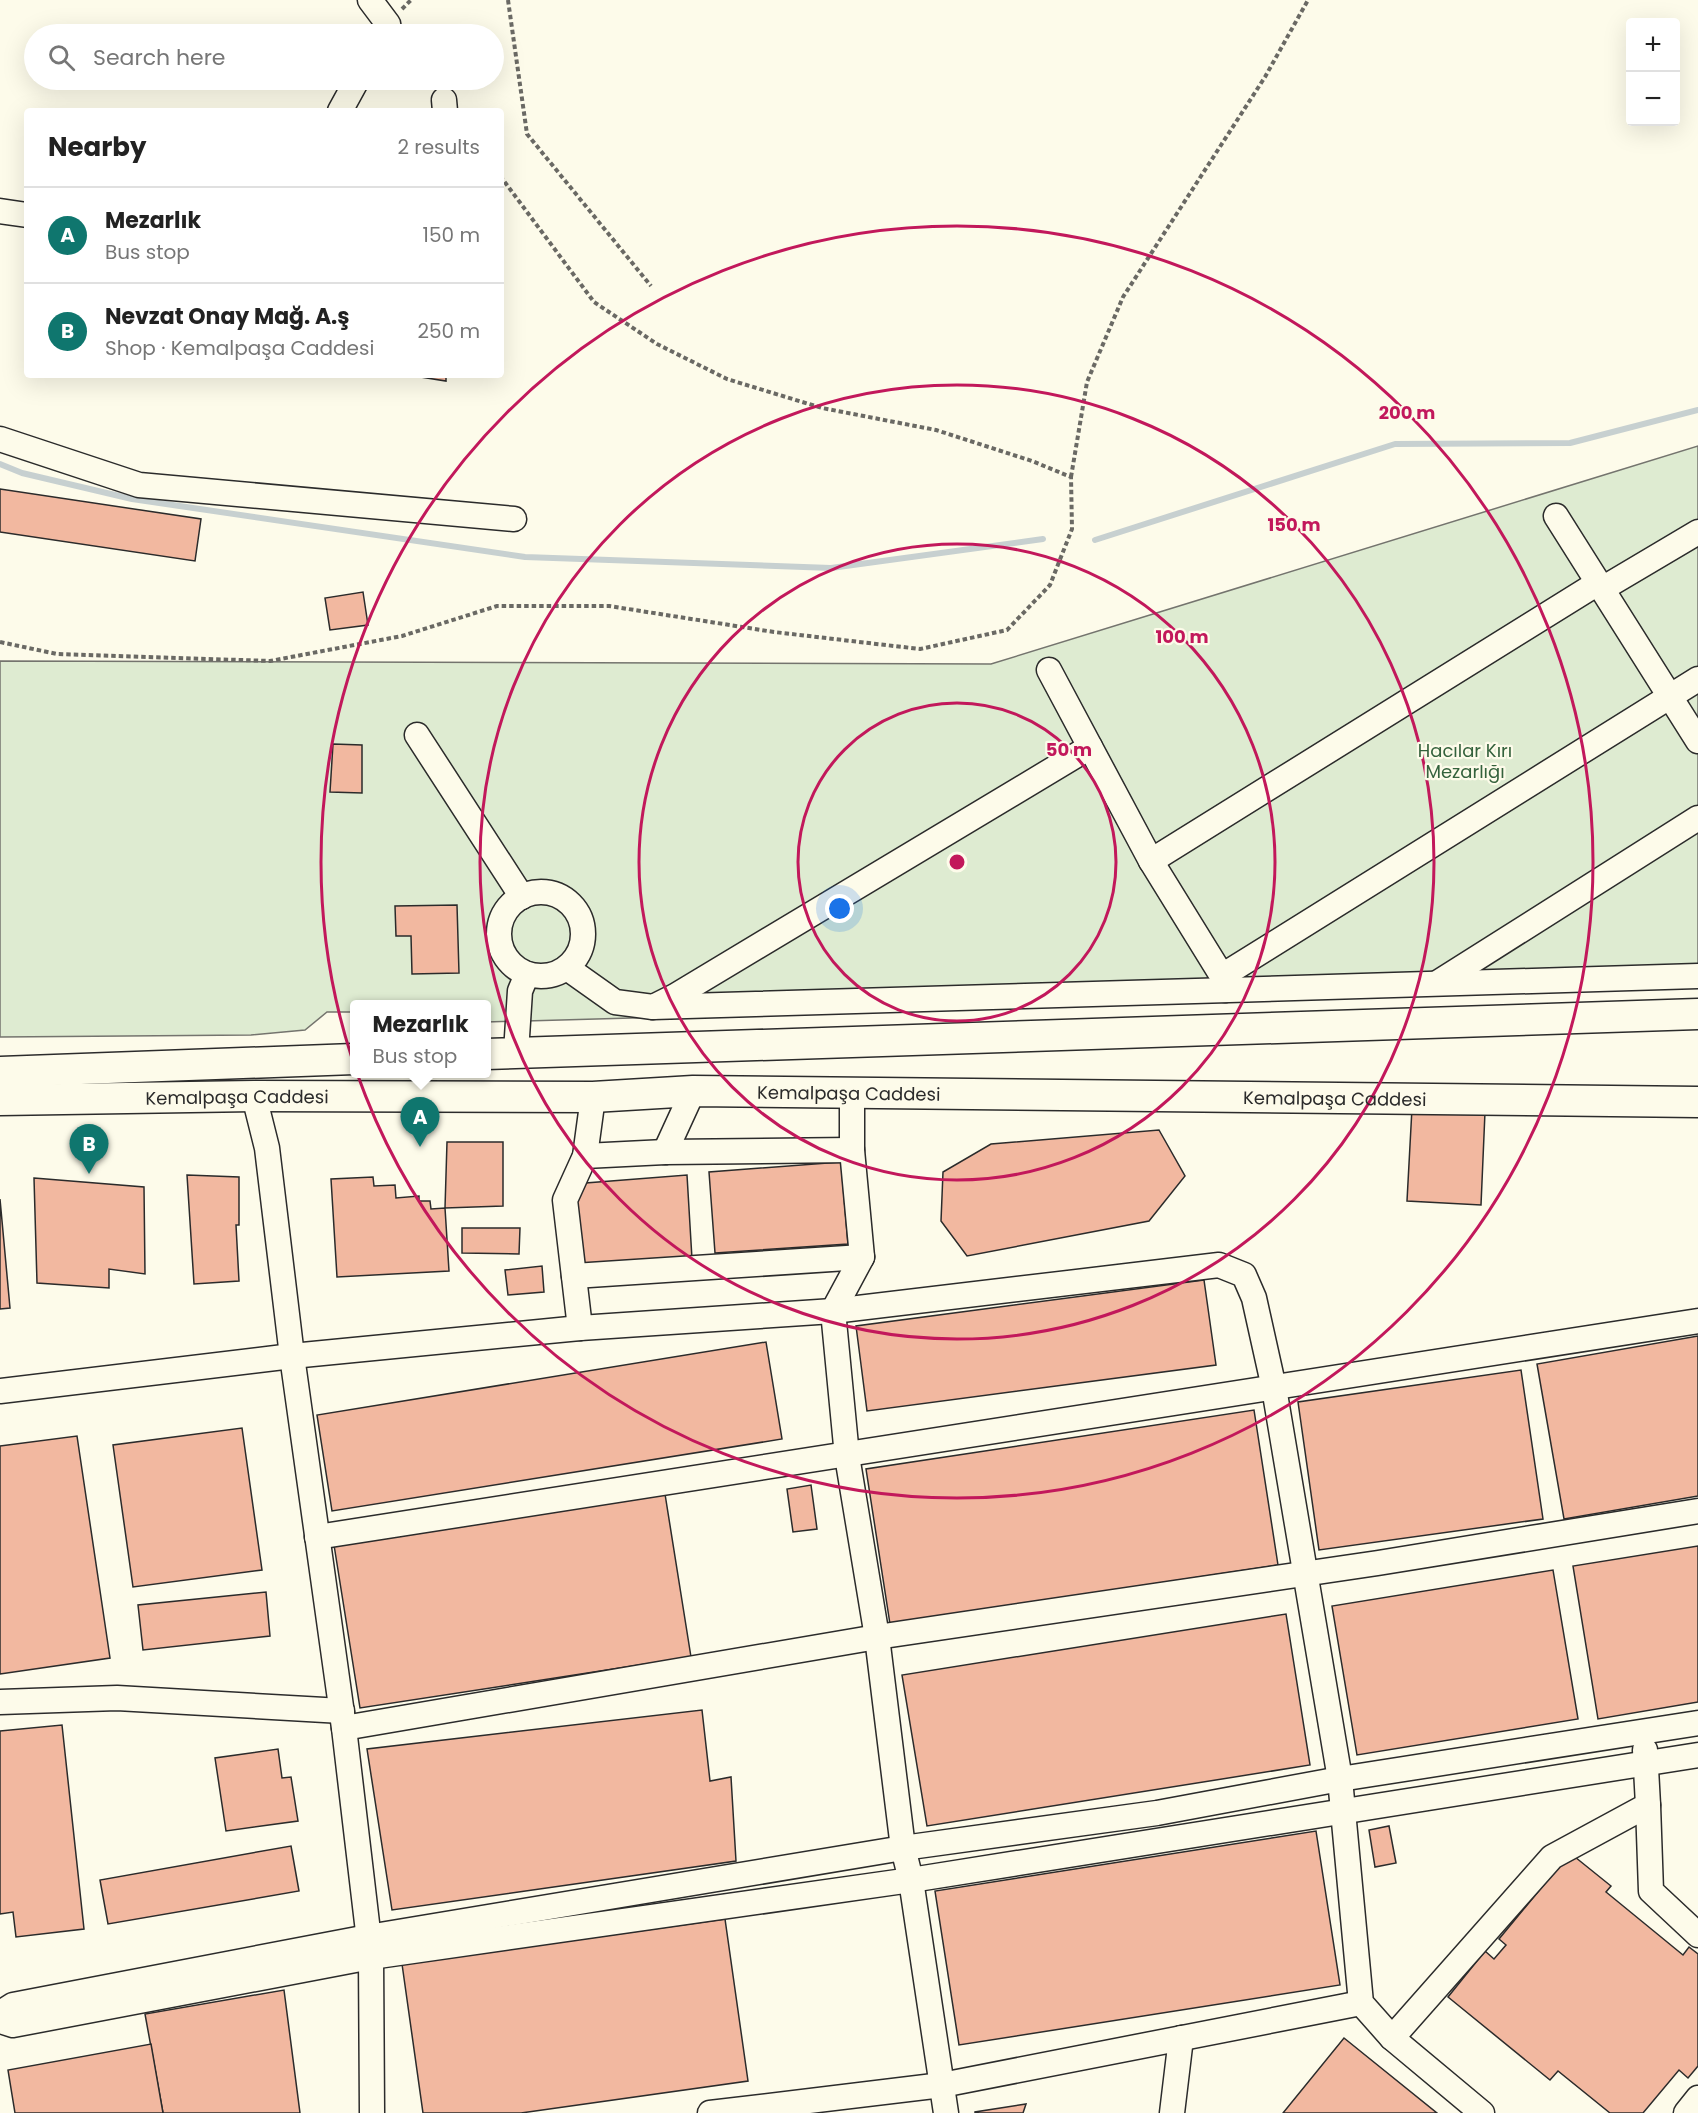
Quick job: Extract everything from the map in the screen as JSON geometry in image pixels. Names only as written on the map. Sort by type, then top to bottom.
[{"type":"main road","points":[[491,1054],[1698,1014]]},
{"type":"main road","name":"Kemalpaşa Caddesi","points":[[0,1072],[350,1059]]},
{"type":"main road","name":"Kemalpaşa Caddesi","points":[[0,1100],[254,1096],[593,1097],[693,1091],[1698,1102]]},
{"type":"street","points":[[370,0],[388,24]]},
{"type":"street","points":[[342,108],[352,90]]},
{"type":"street","points":[[0,211],[24,215]]},
{"type":"street","points":[[0,439],[139,485],[514,519]]},
{"type":"street","points":[[1556,516],[1698,741]]},
{"type":"street","points":[[1151,861],[1593,586],[1607,586],[1698,532]]},
{"type":"street","points":[[1049,670],[1151,861],[1223,983]]},
{"type":"street","points":[[1223,983],[1698,679]]},
{"type":"street","points":[[417,735],[522,897]]},
{"type":"street","points":[[653,1006],[695,984],[1090,747]]},
{"type":"street","points":[[1437,983],[1698,818]]},
{"type":"street","points":[[535,893],[549,893],[562,898],[572,906],[580,918],[583,931],[582,945],[576,958],[567,968],[555,974],[541,976],[527,974],[515,967],[506,957],[501,944],[500,930],[503,917],[522,897],[535,893]]},
{"type":"street","points":[[567,968],[615,1002],[653,1006],[1223,983],[1437,983],[1687,976],[1698,963]]},
{"type":"street","points":[[516,1052],[519,991],[527,974]]},
{"type":"street","points":[[665,1152],[693,1091]]},
{"type":"street","points":[[852,1094],[852,1150],[862,1257],[833,1311],[846,1456],[877,1637],[903,1848],[911,1880],[946,2113]]},
{"type":"street","points":[[254,1096],[267,1148],[316,1537],[343,1719],[369,1947],[372,2113]]},
{"type":"street","points":[[580,1328],[565,1200],[585,1156],[593,1097]]},
{"type":"street","points":[[585,1156],[665,1152],[852,1150]]},
{"type":"street","points":[[574,1276],[862,1257]]},
{"type":"street","points":[[0,1391],[292,1356],[580,1328],[833,1311],[1219,1265],[1244,1275],[1254,1298],[1274,1388],[1340,1779],[1361,2003],[1392,2038],[1482,2113]]},
{"type":"street","points":[[316,1537],[846,1456],[1698,1321]]},
{"type":"street","points":[[0,1702],[117,1698],[343,1719],[1698,1511]]},
{"type":"street","points":[[0,2013],[13,2005],[369,1947],[903,1848],[1157,1813],[1340,1779],[1698,1723]]},
{"type":"street","points":[[1642,1732],[1648,1764],[1651,1891],[1698,1935]]},
{"type":"street","points":[[0,2021],[13,2025],[369,1947],[911,1880],[1698,1755]]},
{"type":"street","points":[[1392,2038],[1552,1857],[1648,1805]]},
{"type":"street","points":[[725,2112],[789,2108],[942,2085],[1361,2003]]},
{"type":"street","points":[[1172,2113],[1181,2038]]},
{"type":"street","points":[[1686,2113],[1698,2098]]},
{"type":"path","points":[[507,0],[527,134],[651,286]]},
{"type":"path","points":[[0,642],[57,654],[270,661],[402,636],[497,606],[598,606],[920,649],[1007,630],[1050,585],[1072,530],[1071,477],[1087,382],[1123,297],[1265,77],[1308,0]]},
{"type":"path","points":[[504,181],[594,303],[657,344],[727,379],[822,408],[936,430],[1032,461],[1071,477]]},
{"type":"green space","name":"Hacılar Kırı Mezarlığı","points":[[1698,446],[1698,984],[1242,1001],[491,1022],[491,1000],[350,1000],[350,1012],[327,1012],[305,1030],[251,1035],[0,1037],[0,661],[991,664]]},
{"type":"building","points":[[427,378],[446,378],[446,381]]},
{"type":"building","points":[[0,489],[201,519],[195,561],[0,532]]},
{"type":"building","points":[[363,592],[368,625],[330,630],[325,598]]},
{"type":"building","points":[[333,744],[362,745],[362,793],[330,792]]},
{"type":"building","points":[[457,905],[459,973],[412,974],[411,936],[396,936],[395,906]]},
{"type":"building","points":[[1412,1108],[1485,1112],[1481,1205],[1407,1201]]},
{"type":"building","points":[[1159,1130],[1185,1176],[1149,1221],[967,1256],[941,1221],[943,1172],[991,1144]]},
{"type":"building","points":[[447,1142],[503,1142],[503,1206],[445,1208]]},
{"type":"building","points":[[841,1162],[848,1244],[715,1253],[709,1172]]},
{"type":"building","points":[[187,1175],[239,1177],[239,1225],[236,1225],[239,1281],[194,1284]]},
{"type":"building","points":[[687,1175],[692,1259],[578,1265],[573,1184]]},
{"type":"building","points":[[373,1177],[374,1186],[395,1185],[396,1198],[419,1196],[419,1201],[430,1201],[431,1209],[445,1208],[449,1271],[337,1277],[331,1179]]},
{"type":"building","points":[[34,1178],[144,1187],[145,1274],[109,1269],[109,1288],[37,1283]]},
{"type":"building","points":[[0,1199],[10,1308],[0,1309]]},
{"type":"building","points":[[462,1228],[520,1228],[519,1254],[462,1253]]},
{"type":"building","points":[[542,1266],[544,1292],[508,1295],[505,1270]]},
{"type":"building","points":[[1204,1280],[1216,1365],[867,1411],[856,1326]]},
{"type":"building","points":[[1698,1336],[1698,1496],[1564,1519],[1537,1364]]},
{"type":"building","points":[[766,1342],[782,1439],[332,1511],[317,1415]]},
{"type":"building","points":[[1521,1370],[1543,1519],[1319,1550],[1298,1402]]},
{"type":"building","points":[[1254,1410],[1278,1565],[890,1624],[866,1469]]},
{"type":"building","points":[[242,1428],[262,1570],[133,1587],[113,1445]]},
{"type":"building","points":[[77,1436],[110,1658],[0,1674],[0,1446]]},
{"type":"building","points":[[811,1485],[817,1529],[793,1532],[787,1489]]},
{"type":"building","points":[[665,1494],[691,1657],[360,1708],[334,1545]]},
{"type":"building","points":[[1698,1546],[1698,1702],[1598,1719],[1573,1566]]},
{"type":"building","points":[[1553,1570],[1578,1719],[1357,1755],[1332,1606]]},
{"type":"building","points":[[266,1592],[270,1636],[143,1650],[138,1605]]},
{"type":"building","points":[[1286,1614],[1310,1765],[927,1826],[902,1675]]},
{"type":"building","points":[[702,1710],[710,1781],[731,1777],[736,1861],[392,1910],[367,1749]]},
{"type":"building","points":[[62,1725],[84,1929],[16,1937],[13,1912],[0,1914],[0,1731]]},
{"type":"building","points":[[278,1749],[282,1778],[291,1777],[298,1821],[226,1831],[215,1758]]},
{"type":"building","points":[[1389,1826],[1396,1863],[1375,1867],[1369,1830]]},
{"type":"building","points":[[1316,1831],[1340,1985],[959,2045],[935,1891]]},
{"type":"building","points":[[291,1846],[299,1891],[108,1924],[100,1880]]},
{"type":"building","points":[[1570,1853],[1611,1886],[1606,1892],[1683,1955],[1689,1947],[1698,1954],[1698,2066],[1688,2078],[1679,2070],[1643,2113],[1610,2113],[1558,2071],[1550,2080],[1448,1997],[1485,1951],[1494,1959],[1506,1945],[1499,1939]]},
{"type":"building","points":[[725,1919],[748,2081],[521,2113],[423,2113],[402,1964]]},
{"type":"building","points":[[284,1990],[300,2113],[163,2113],[145,2014]]},
{"type":"building","points":[[1344,2038],[1437,2113],[1283,2113]]},
{"type":"building","points":[[151,2044],[163,2113],[15,2113],[8,2070]]},
{"type":"building","points":[[1026,2104],[1023,2113],[975,2113],[975,2112]]},
{"type":"waterway","points":[[1095,540],[1395,444],[1570,443],[1698,410]]},
{"type":"waterway","points":[[0,464],[22,473],[132,499],[525,557],[831,568],[1043,539]]},
{"type":"place","name":"Mezarlık","points":[[420,1147]]},
{"type":"place","name":"Nevzat Onay Mağ. A.ş","points":[[89,1174]]}]
